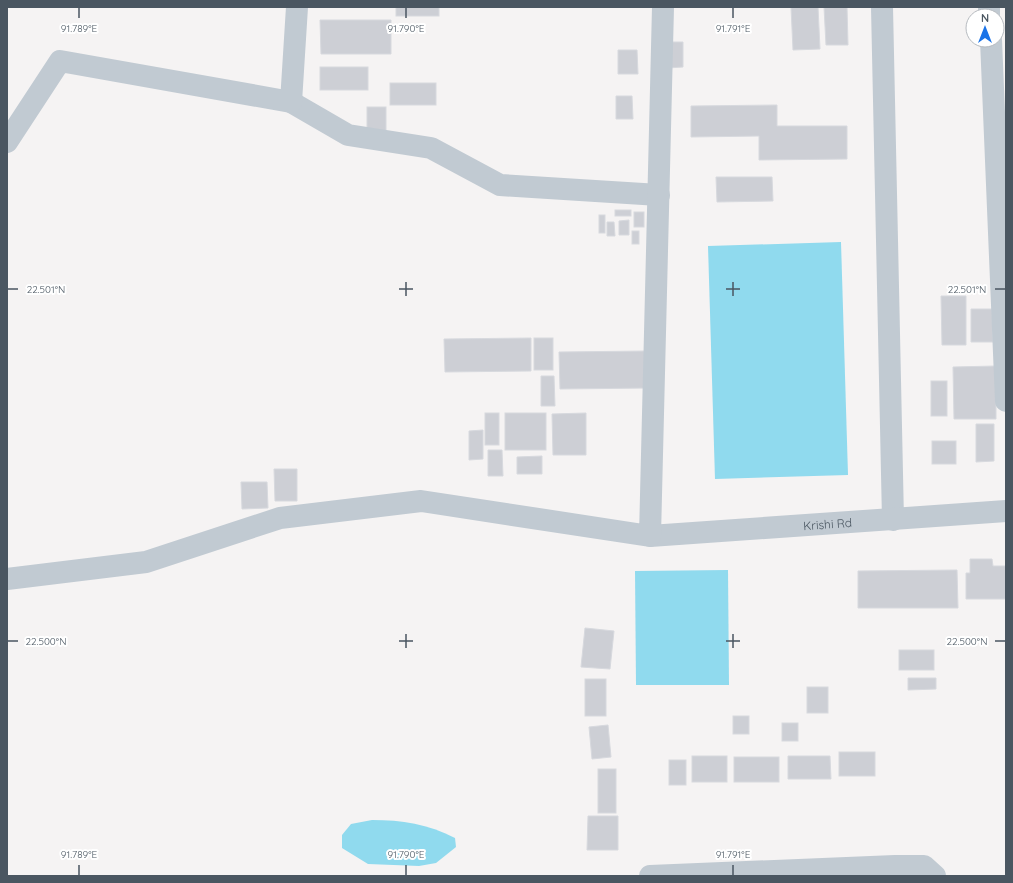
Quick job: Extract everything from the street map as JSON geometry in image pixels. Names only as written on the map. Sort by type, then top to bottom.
[{"type":"street","points":[[290,102],[297,7]]},
{"type":"street","points":[[650,536],[663,7]]},
{"type":"street","points":[[882,7],[893,520]]},
{"type":"street","points":[[990,48],[1006,401]]},
{"type":"street","points":[[7,142],[60,61],[290,102],[348,135],[430,148],[500,185],[659,195]]},
{"type":"street","name":"Krishi Rd","points":[[7,579],[146,562],[280,518],[421,501],[650,536],[1006,511]]},
{"type":"street","points":[[650,876],[895,866],[924,866],[935,876]]},
{"type":"water","points":[[841,242],[848,475],[715,479],[708,246]]},
{"type":"water","points":[[728,570],[729,685],[636,685],[635,571]]},
{"type":"water","points":[[372,820],[404,822],[435,829],[455,838],[456,847],[436,863],[419,866],[368,864],[342,848],[342,835],[351,824]]},
{"type":"building","points":[[396,7],[439,7],[439,16],[396,16]]},
{"type":"building","points":[[791,7],[818,7],[820,49],[793,50]]},
{"type":"building","points":[[824,7],[847,7],[848,45],[826,45]]},
{"type":"building","points":[[320,20],[391,20],[391,54],[321,54]]},
{"type":"building","points":[[667,42],[683,42],[683,67],[667,68]]},
{"type":"building","points":[[618,50],[637,50],[638,74],[618,74]]},
{"type":"building","points":[[320,67],[368,67],[368,90],[320,90]]},
{"type":"building","points":[[390,83],[436,83],[436,105],[390,105]]},
{"type":"building","points":[[616,96],[632,96],[633,119],[616,119]]},
{"type":"building","points":[[777,105],[777,126],[847,126],[847,159],[759,160],[759,136],[691,137],[691,106]]},
{"type":"building","points":[[367,107],[386,107],[386,136],[367,136]]},
{"type":"building","points":[[716,177],[772,177],[773,201],[717,202]]},
{"type":"building","points":[[615,210],[631,210],[631,216],[615,216]]},
{"type":"building","points":[[634,212],[644,212],[644,227],[634,227]]},
{"type":"building","points":[[599,215],[605,215],[605,233],[599,233]]},
{"type":"building","points":[[629,220],[629,235],[619,235],[619,221]]},
{"type":"building","points":[[607,222],[614,222],[615,236],[607,236]]},
{"type":"building","points":[[632,231],[639,231],[639,244],[632,244]]},
{"type":"building","points":[[941,296],[966,296],[966,345],[942,345]]},
{"type":"building","points":[[971,309],[992,309],[993,342],[971,342]]},
{"type":"building","points":[[531,338],[531,371],[445,372],[444,339]]},
{"type":"building","points":[[534,338],[553,338],[553,370],[534,370]]},
{"type":"building","points":[[648,351],[648,388],[560,389],[559,352]]},
{"type":"building","points":[[996,366],[996,419],[954,419],[953,367]]},
{"type":"building","points":[[541,376],[554,376],[555,406],[541,406]]},
{"type":"building","points":[[931,381],[947,381],[947,416],[931,416]]},
{"type":"building","points":[[485,413],[499,413],[499,445],[485,445]]},
{"type":"building","points":[[505,413],[546,413],[546,450],[505,450]]},
{"type":"building","points":[[586,413],[586,455],[553,455],[552,414]]},
{"type":"building","points":[[976,424],[994,424],[994,461],[976,462]]},
{"type":"building","points":[[483,430],[483,459],[469,460],[469,431]]},
{"type":"building","points":[[932,441],[956,441],[956,464],[932,464]]},
{"type":"building","points":[[488,450],[502,450],[503,476],[488,476]]},
{"type":"building","points":[[542,456],[542,474],[517,474],[517,457]]},
{"type":"building","points":[[274,469],[297,469],[297,501],[275,501]]},
{"type":"building","points":[[241,482],[267,482],[268,508],[242,509]]},
{"type":"building","points":[[970,559],[992,559],[993,566],[1006,566],[1006,599],[966,599],[966,573],[970,573]]},
{"type":"building","points":[[957,570],[958,608],[858,608],[858,571]]},
{"type":"building","points":[[585,628],[614,631],[610,669],[581,667]]},
{"type":"building","points":[[899,650],[934,650],[934,670],[899,670]]},
{"type":"building","points":[[908,678],[936,678],[936,689],[908,690]]},
{"type":"building","points":[[585,679],[606,679],[606,716],[585,716]]},
{"type":"building","points":[[807,687],[828,687],[828,713],[807,713]]},
{"type":"building","points":[[733,716],[749,716],[749,734],[733,734]]},
{"type":"building","points":[[782,723],[798,723],[798,741],[782,741]]},
{"type":"building","points":[[608,725],[611,757],[592,759],[589,727]]},
{"type":"building","points":[[839,752],[875,752],[875,776],[839,776]]},
{"type":"building","points":[[692,756],[727,756],[727,782],[692,782]]},
{"type":"building","points":[[788,756],[830,756],[831,779],[788,779]]},
{"type":"building","points":[[734,757],[779,757],[779,782],[734,782]]},
{"type":"building","points":[[669,760],[686,760],[686,785],[669,785]]},
{"type":"building","points":[[598,769],[616,769],[616,813],[598,813]]},
{"type":"building","points":[[588,816],[618,816],[618,850],[587,850]]}]
